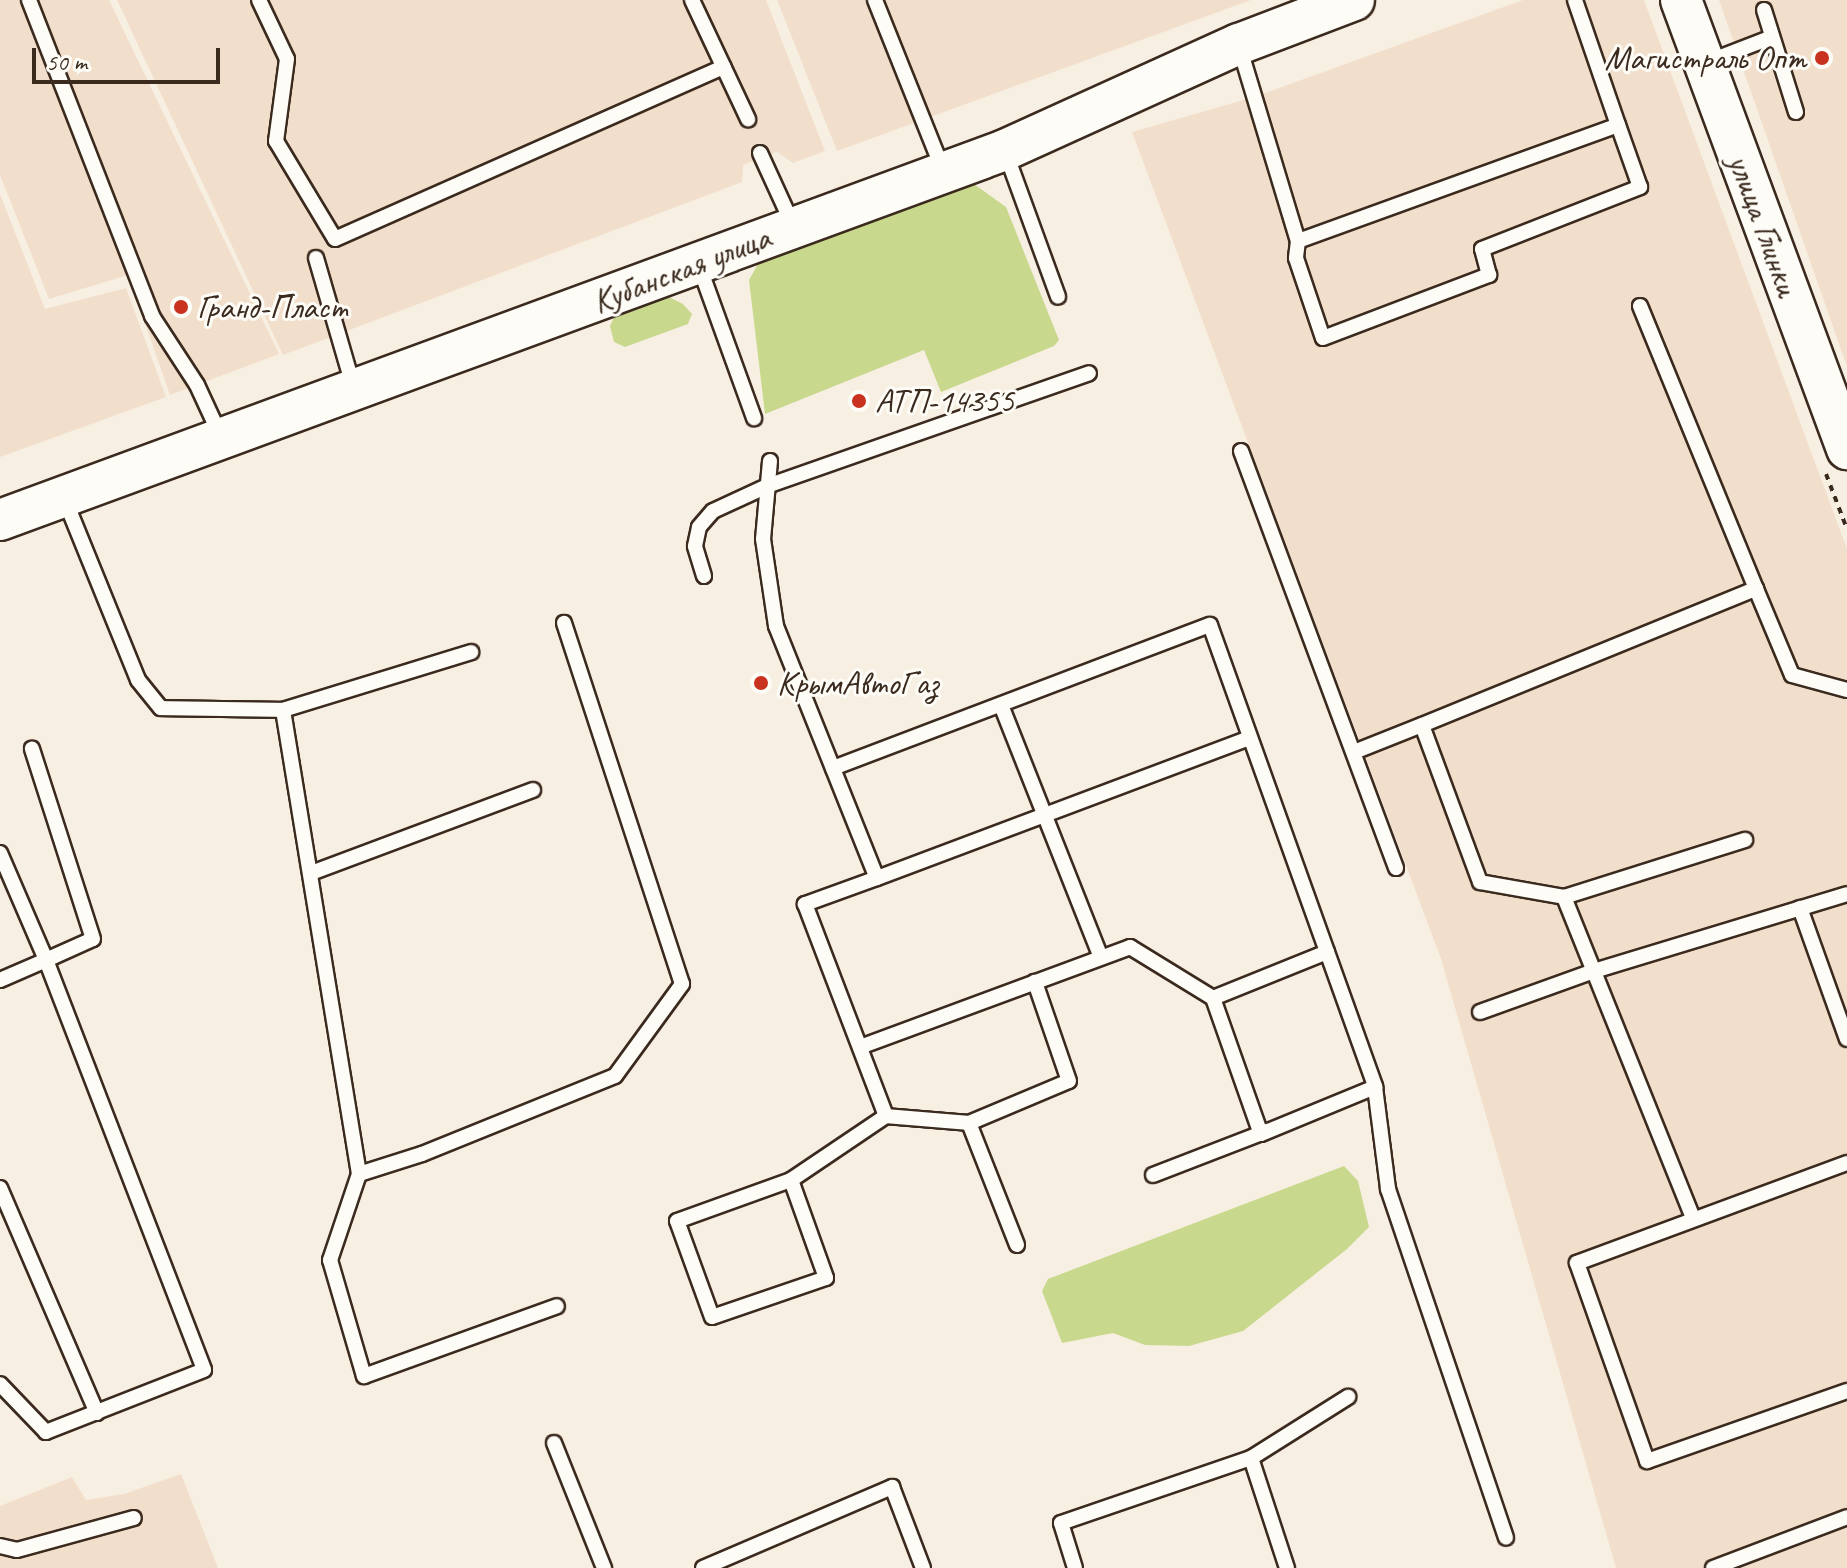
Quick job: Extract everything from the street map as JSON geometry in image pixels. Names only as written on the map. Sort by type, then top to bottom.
[{"type":"main road","name":"улица Глинки","points":[[1681,0],[1847,449]]},
{"type":"main road","name":"Кубанская улица","points":[[0,520],[699,265],[943,170],[1005,150],[1335,3]]},
{"type":"lane","points":[[29,0],[152,316],[197,385],[221,437]]},
{"type":"lane","points":[[259,0],[287,59],[276,141],[335,239],[724,67]]},
{"type":"lane","points":[[692,0],[748,119]]},
{"type":"lane","points":[[875,0],[943,170]]},
{"type":"lane","points":[[1239,44],[1298,241],[1296,258],[1323,338],[1489,275],[1482,249],[1640,187],[1575,0]]},
{"type":"lane","points":[[1764,10],[1796,112]]},
{"type":"lane","points":[[1705,64],[1772,37]]},
{"type":"lane","points":[[1298,241],[1618,125]]},
{"type":"lane","points":[[1005,150],[1058,297]]},
{"type":"lane","points":[[760,153],[794,226]]},
{"type":"lane","points":[[316,258],[354,389]]},
{"type":"lane","points":[[699,265],[754,418]]},
{"type":"lane","points":[[1640,306],[1792,675],[1847,690]]},
{"type":"lane","points":[[704,576],[695,546],[699,527],[713,511],[767,486],[1089,373]]},
{"type":"lane","points":[[1241,451],[1396,868]]},
{"type":"lane","points":[[770,461],[763,539],[776,626],[877,878]]},
{"type":"lane","points":[[64,499],[138,680],[161,708],[283,710],[471,652]]},
{"type":"lane","points":[[1354,752],[1756,589]]},
{"type":"lane","points":[[359,1174],[422,1154],[615,1076],[682,984],[564,623]]},
{"type":"lane","points":[[833,768],[1210,625],[1375,1087],[1388,1189],[1506,1538]]},
{"type":"lane","points":[[1001,705],[1101,957]]},
{"type":"lane","points":[[283,710],[359,1174],[330,1260],[364,1376],[557,1306]]},
{"type":"lane","points":[[1422,725],[1480,882],[1564,897],[1745,840]]},
{"type":"lane","points":[[886,1116],[805,904],[1250,738]]},
{"type":"lane","points":[[0,980],[93,939],[32,749]]},
{"type":"lane","points":[[311,873],[533,790]]},
{"type":"lane","points":[[0,853],[46,960],[204,1370],[46,1432],[0,1384]]},
{"type":"lane","points":[[1480,1012],[1594,971],[1847,894]]},
{"type":"lane","points":[[1564,897],[1693,1218]]},
{"type":"lane","points":[[1800,908],[1847,1039]]},
{"type":"lane","points":[[860,1047],[1130,947],[1213,998],[1261,1134],[1267,1131]]},
{"type":"lane","points":[[1213,998],[1327,952]]},
{"type":"lane","points":[[791,1180],[826,1278],[712,1317],[677,1221],[791,1180],[886,1116],[969,1123],[1069,1081],[1035,982]]},
{"type":"lane","points":[[1153,1175],[1375,1087]]},
{"type":"lane","points":[[969,1123],[1017,1245]]},
{"type":"lane","points":[[1847,1163],[1577,1263],[1647,1461],[1847,1391]]},
{"type":"lane","points":[[0,1188],[97,1413]]},
{"type":"lane","points":[[1075,1568],[1061,1523],[1251,1458],[1348,1397]]},
{"type":"lane","points":[[554,1443],[604,1568]]},
{"type":"lane","points":[[1251,1458],[1287,1568]]},
{"type":"lane","points":[[703,1568],[892,1487],[923,1568]]},
{"type":"lane","points":[[1713,1568],[1847,1517]]},
{"type":"lane","points":[[0,1546],[17,1550],[134,1518]]},
{"type":"shaded area","points":[[0,0],[109,0],[279,354],[170,395],[128,275],[49,299],[0,175]]},
{"type":"shaded area","points":[[117,0],[766,0],[825,151],[793,163],[777,152],[743,165],[742,182],[283,355]]},
{"type":"shaded area","points":[[777,0],[1251,0],[837,151]]},
{"type":"shaded area","points":[[1523,0],[1644,0],[1847,549],[1847,1568],[1616,1568],[1441,959],[1132,132],[1254,97]]},
{"type":"shaded area","points":[[1719,0],[1847,0],[1847,367]]},
{"type":"shaded area","points":[[0,194],[45,309],[126,288],[166,397],[0,457]]},
{"type":"shaded area","points":[[181,1474],[218,1568],[0,1568],[0,1506],[72,1477],[86,1500],[124,1494]]},
{"type":"green space","points":[[974,184],[1006,207],[1059,340],[1054,346],[941,392],[924,350],[765,414],[749,280],[759,262]]},
{"type":"green space","points":[[667,296],[683,304],[692,314],[688,324],[625,347],[614,342],[610,326],[615,315]]},
{"type":"green space","points":[[1344,1166],[1358,1181],[1369,1227],[1347,1249],[1243,1331],[1189,1346],[1145,1345],[1113,1333],[1062,1343],[1042,1291],[1048,1279]]},
{"type":"place","name":"Магистраль Опт","points":[[1822,58]]},
{"type":"place","name":"Гранд-Пласт","points":[[181,307]]},
{"type":"place","name":"АТП-14355","points":[[859,401]]},
{"type":"place","name":"КрымАвтоГаз","points":[[761,683]]}]
